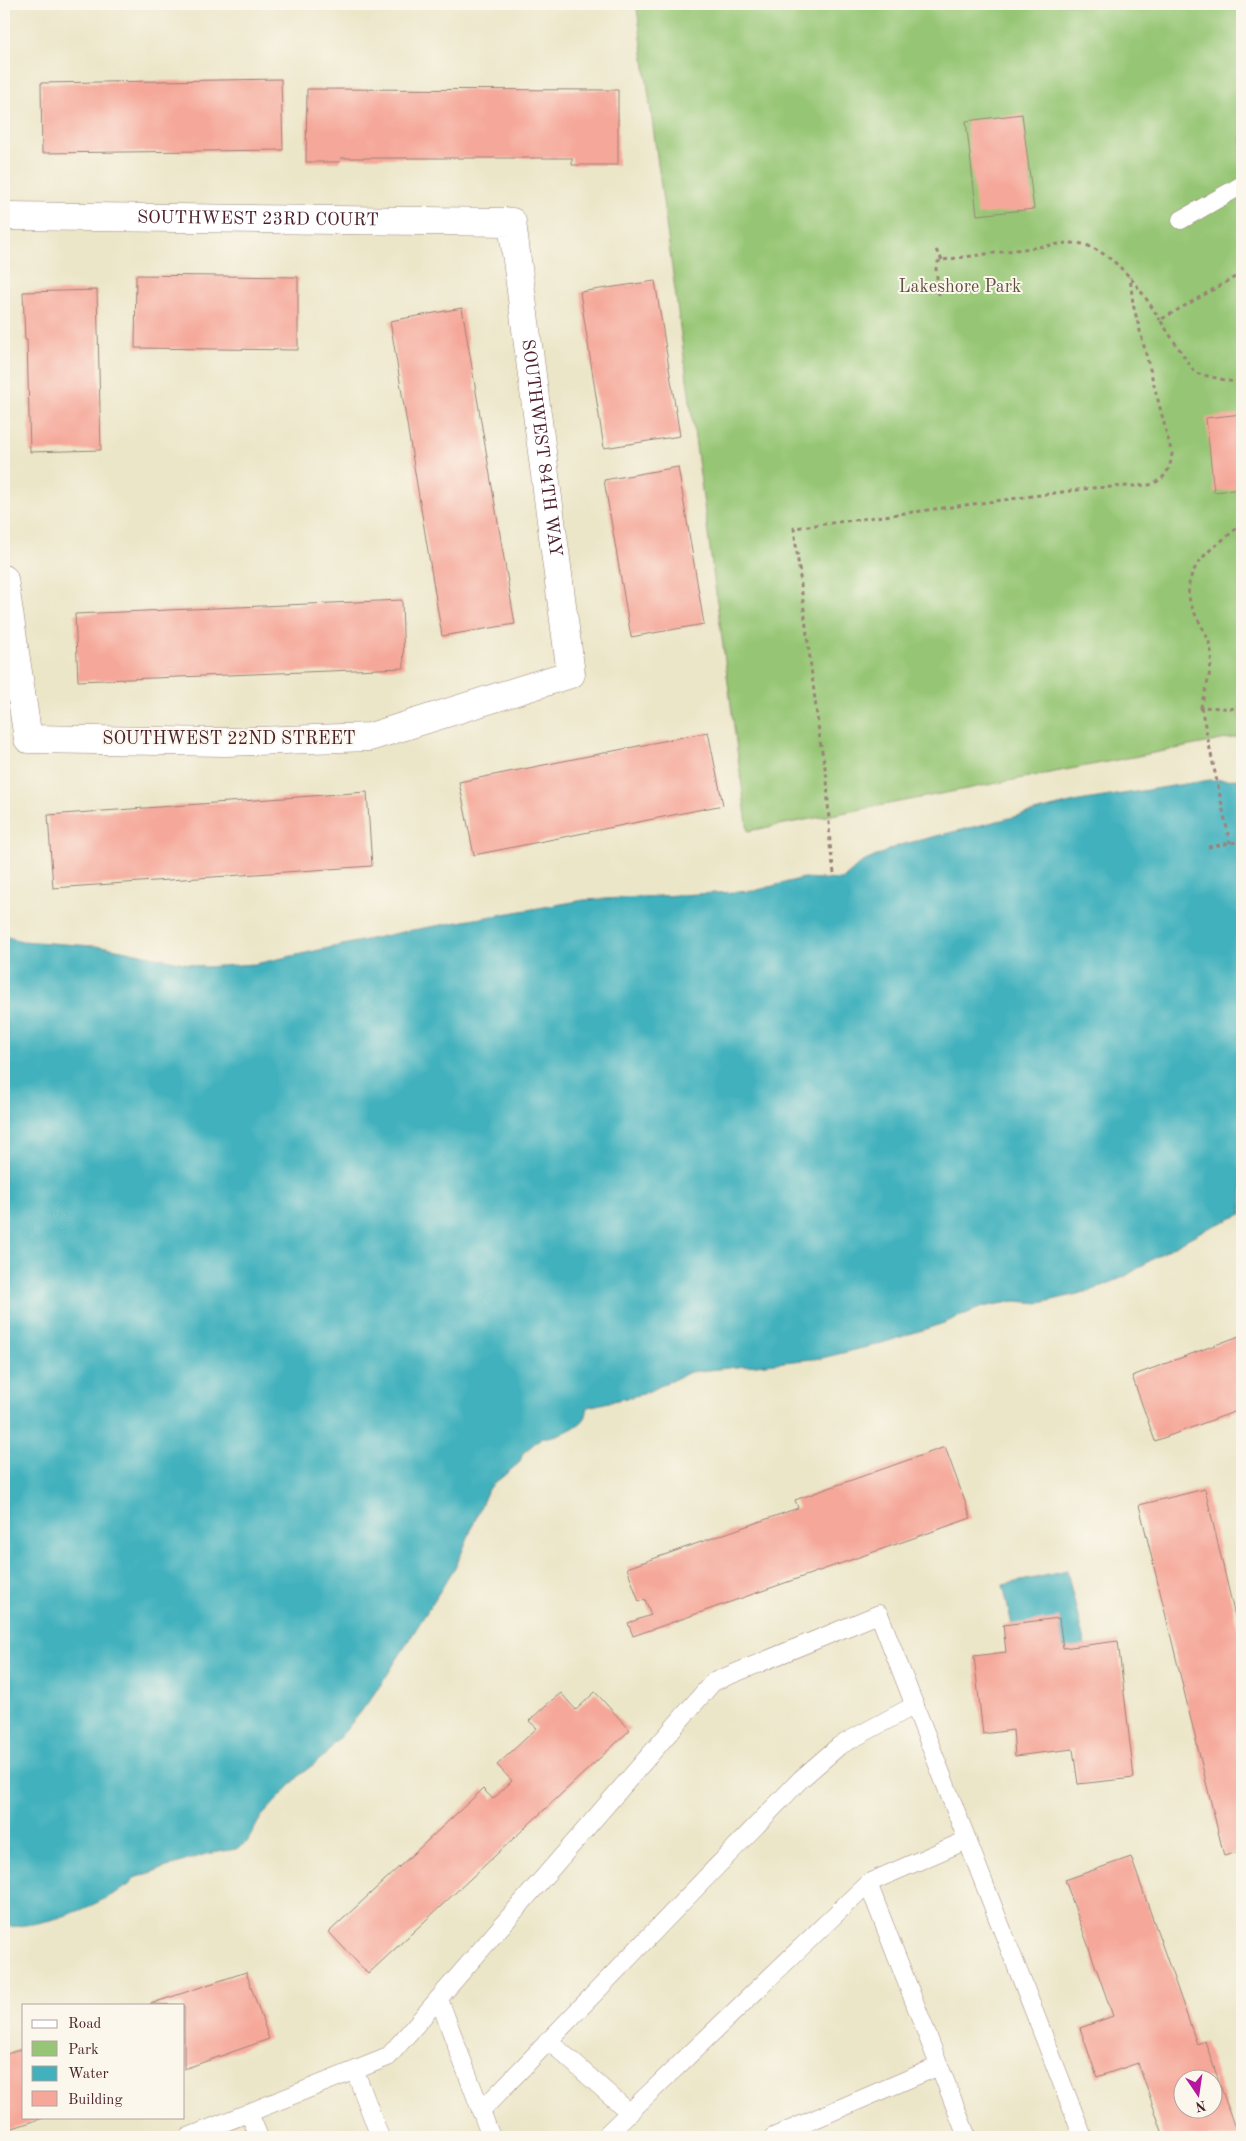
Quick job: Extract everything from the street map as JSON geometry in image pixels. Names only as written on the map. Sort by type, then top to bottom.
[{"type":"street","name":"SOUTHWEST 23RD COURT","points":[[4,216],[512,222]]},
{"type":"street","name":"SOUTHWEST 84TH WAY","points":[[512,222],[571,674]]},
{"type":"street","name":"SOUTHWEST 22ND STREET","points":[[4,579],[28,739],[226,742],[370,737],[571,674]]},
{"type":"lane","points":[[1181,220],[1242,185]]},
{"type":"lane","points":[[188,2137],[388,2057],[713,1682],[879,1614],[1083,2137]]},
{"type":"lane","points":[[481,2111],[808,1774],[839,1746],[915,1705]]},
{"type":"lane","points":[[610,2137],[608,2133],[868,1883],[967,1840]]},
{"type":"lane","points":[[868,1883],[967,2137]]},
{"type":"lane","points":[[439,1999],[491,2137]]},
{"type":"lane","points":[[548,2040],[630,2113]]},
{"type":"lane","points":[[773,2137],[939,2066]]},
{"type":"lane","points":[[355,2071],[380,2137]]},
{"type":"lane","points":[[249,2113],[259,2137]]},
{"type":"path","points":[[939,294],[936,268],[942,260],[1067,243],[1086,244],[1113,261],[1143,292],[1195,374],[1242,384]]},
{"type":"path","points":[[936,250],[942,260]]},
{"type":"path","points":[[1160,320],[1242,273]]},
{"type":"path","points":[[834,873],[830,845],[827,778],[820,740],[794,528],[1092,488],[1148,485],[1158,482],[1165,476],[1170,467],[1172,454],[1133,304],[1130,277]]},
{"type":"path","points":[[1230,843],[1201,707],[1211,666],[1210,649],[1193,610],[1189,593],[1191,577],[1198,563],[1242,523]]},
{"type":"path","points":[[1201,707],[1242,709]]},
{"type":"path","points":[[1208,847],[1242,841]]},
{"type":"green space","name":"Lakeshore Park","points":[[657,4],[1242,4],[1242,736],[748,831],[637,8]]},
{"type":"water","points":[[1242,779],[1242,1214],[1204,1230],[1124,1277],[1090,1291],[1040,1303],[1015,1301],[982,1307],[944,1323],[879,1344],[822,1358],[690,1372],[643,1394],[588,1407],[586,1417],[582,1422],[565,1432],[542,1437],[523,1453],[520,1462],[488,1489],[457,1564],[382,1683],[360,1713],[323,1757],[301,1774],[261,1817],[247,1842],[236,1849],[206,1854],[134,1878],[129,1885],[114,1894],[69,1914],[37,1923],[4,1927],[4,936],[22,941],[107,947],[204,967],[255,964],[407,931],[584,900],[754,891],[803,878],[842,880],[861,863],[900,845],[1079,801],[1210,780]]},
{"type":"water","points":[[1067,1571],[1090,1667],[1025,1683],[1003,1585]]},
{"type":"building","points":[[281,79],[283,150],[42,153],[41,83]]},
{"type":"building","points":[[307,89],[618,90],[618,165],[572,165],[572,158],[341,158],[340,162],[306,162]]},
{"type":"building","points":[[1022,114],[1034,209],[977,215],[966,121]]},
{"type":"building","points":[[136,275],[298,277],[298,350],[135,348]]},
{"type":"building","points":[[655,281],[680,436],[604,448],[580,292]]},
{"type":"building","points":[[97,290],[101,450],[30,452],[27,340],[25,340],[23,292]]},
{"type":"building","points":[[462,308],[515,624],[442,636],[390,321]]},
{"type":"building","points":[[1242,414],[1242,489],[1214,492],[1206,418]]},
{"type":"building","points":[[678,467],[704,624],[631,637],[604,480]]},
{"type":"building","points":[[402,600],[404,668],[78,681],[75,614]]},
{"type":"building","points":[[708,732],[723,805],[474,855],[459,782]]},
{"type":"building","points":[[367,792],[372,866],[53,888],[48,815]]},
{"type":"building","points":[[1242,1335],[1242,1409],[1155,1441],[1132,1376]]},
{"type":"building","points":[[945,1447],[971,1518],[633,1636],[628,1623],[651,1615],[645,1599],[639,1602],[627,1568],[798,1508],[795,1500]]},
{"type":"building","points":[[1205,1489],[1242,1646],[1242,1851],[1224,1856],[1139,1505]]},
{"type":"building","points":[[1059,1618],[1063,1648],[1118,1641],[1134,1778],[1078,1784],[1073,1749],[1015,1756],[1013,1730],[983,1734],[974,1656],[1006,1652],[1003,1625]]},
{"type":"building","points":[[595,1692],[630,1730],[368,1974],[329,1932],[483,1789],[493,1799],[512,1781],[497,1765],[537,1728],[529,1721],[546,1705],[561,1693],[576,1710]]},
{"type":"building","points":[[1131,1857],[1197,2044],[1205,2041],[1214,2068],[1174,2068],[1174,2118],[1224,2118],[1224,2096],[1238,2137],[1164,2137],[1138,2063],[1097,2077],[1080,2028],[1113,2016],[1065,1880]]},
{"type":"building","points":[[246,1972],[269,2039],[185,2069],[185,2004],[150,2004]]},
{"type":"building","points":[[22,2049],[22,2118],[43,2118],[4,2131],[4,2055]]}]
